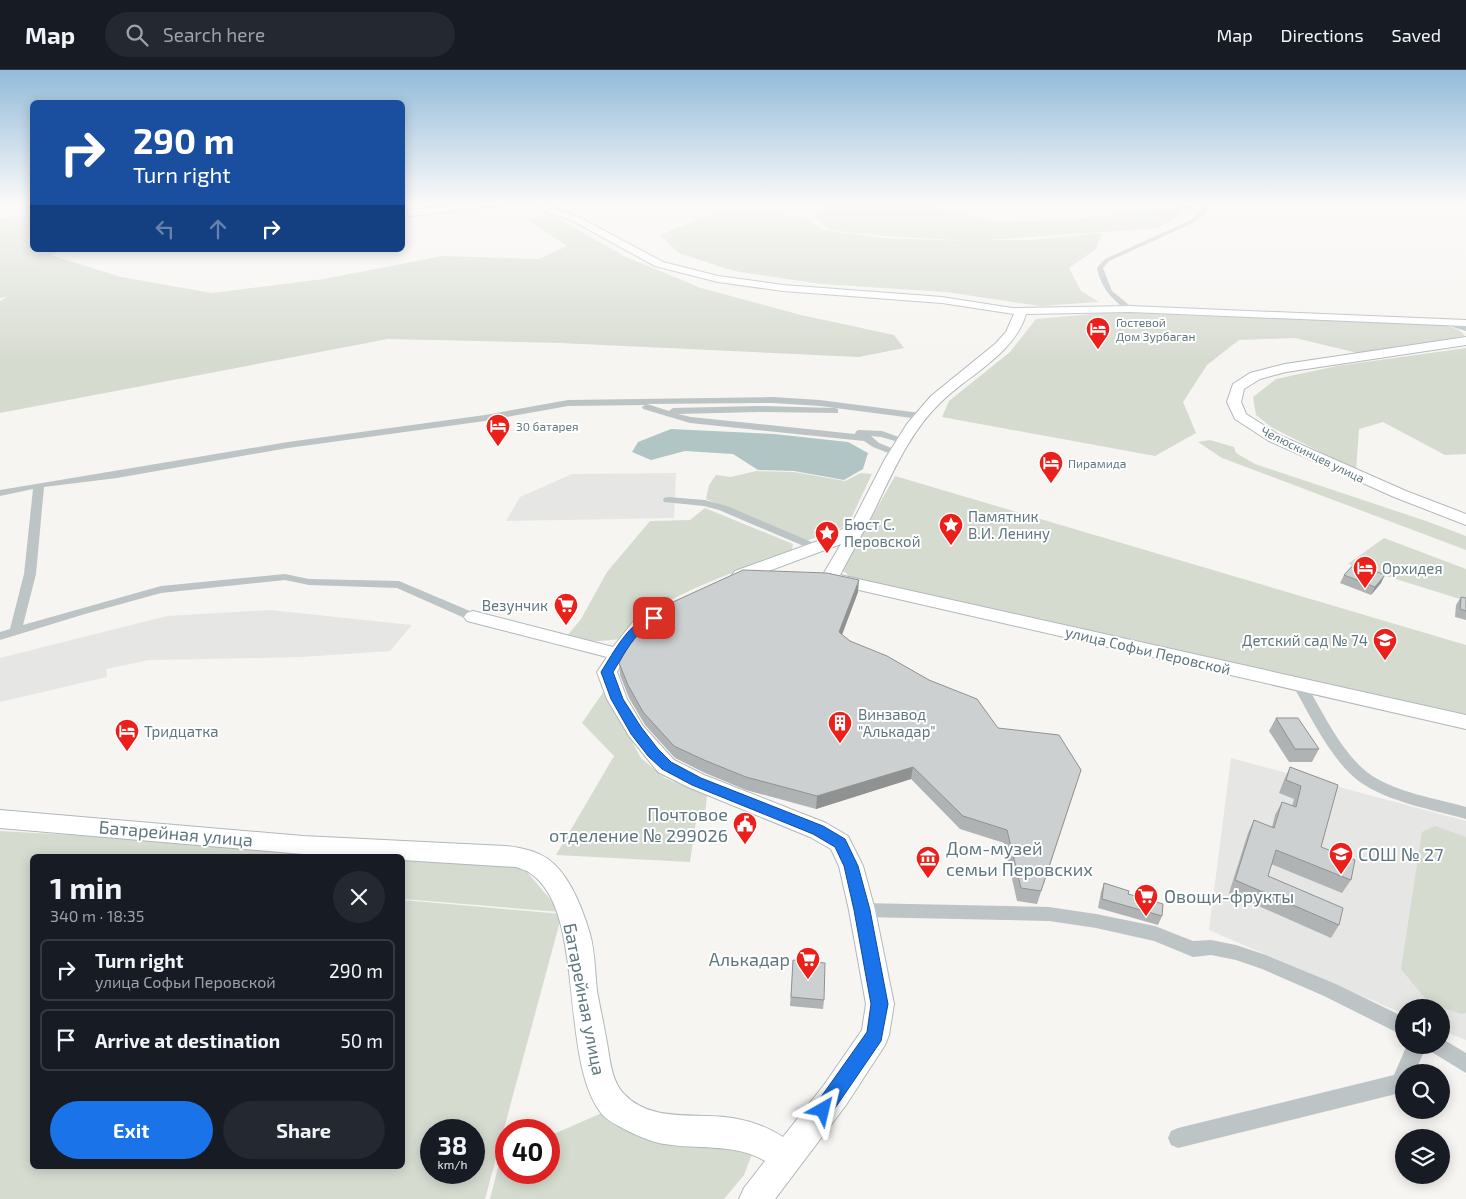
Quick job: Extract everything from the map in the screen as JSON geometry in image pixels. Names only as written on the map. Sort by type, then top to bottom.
[{"type":"main road","name":"Челюскинцев улица","points":[[1466,341],[1285,368],[1255,376],[1238,387],[1234,402],[1240,416],[1274,438],[1400,494],[1466,520]]},
{"type":"street","points":[[640,255],[650,260],[687,272],[725,280],[783,288],[931,299],[983,307],[1021,316],[1045,311],[1130,309],[1466,324]]},
{"type":"street","points":[[1119,255],[1107,260],[1100,268],[1105,287],[1109,293],[1130,309]]},
{"type":"street","points":[[810,577],[859,526],[899,446],[920,416],[938,397],[995,350],[1021,316]]},
{"type":"street","points":[[1449,323],[1466,329]]},
{"type":"street","points":[[0,493],[39,485],[118,475],[288,445],[485,418],[554,404],[773,400],[920,416]]},
{"type":"street","points":[[626,404],[662,411],[690,420],[867,438],[876,446],[899,446]]},
{"type":"street","points":[[662,411],[758,409],[838,415],[867,409]]},
{"type":"street","points":[[752,426],[812,412]]},
{"type":"street","points":[[849,436],[861,433],[882,434],[899,446]]},
{"type":"street","points":[[15,632],[30,574],[39,485]]},
{"type":"street","points":[[668,500],[705,503],[723,508],[817,548],[859,526]]},
{"type":"street","name":"улица Софьи Перовской","points":[[817,548],[734,578],[810,577],[1466,722]]},
{"type":"street","points":[[0,636],[81,611],[161,590],[285,576],[313,582],[399,585],[473,617],[618,654]]},
{"type":"street","points":[[675,606],[640,626],[618,654],[607,672],[617,699],[636,731],[666,766],[696,781],[818,830],[840,843],[851,866],[862,910],[880,1004],[875,1035],[835,1095],[755,1199]]},
{"type":"street","points":[[1299,684],[1320,720],[1352,765],[1365,778],[1383,787],[1466,813]]},
{"type":"street","name":"Батарейная улица","points":[[0,819],[303,845],[519,857],[539,866],[550,877],[563,898],[576,935],[581,957],[584,992],[600,1083],[612,1103],[623,1112],[646,1124],[670,1130],[737,1134],[761,1141],[787,1157]]},
{"type":"street","points":[[862,910],[1043,913],[1096,921],[1155,934],[1193,949],[1200,946],[1226,950],[1266,964],[1395,1023]]},
{"type":"street","points":[[1450,1054],[1466,1064]]},
{"type":"street","points":[[1178,1138],[1395,1084]]},
{"type":"shaded area","points":[[0,255],[51,255],[121,277],[212,293],[324,279],[442,256],[539,259],[548,255],[622,255],[701,288],[801,315],[894,335],[904,348],[859,357],[560,343],[388,339],[0,413],[0,301],[7,297],[0,298]]},
{"type":"shaded area","points":[[684,255],[1088,255],[1069,268],[1081,291],[1099,302],[1040,306],[946,292],[821,284],[734,271]]},
{"type":"shaded area","points":[[1125,311],[1418,323],[1450,327],[1465,336],[1362,354],[1295,338],[1239,340],[1207,365],[1183,402],[1196,433],[1155,456],[942,417],[949,401],[1010,352],[1036,319]]},
{"type":"shaded area","points":[[1466,348],[1466,454],[1445,455],[1383,422],[1359,429],[1356,470],[1271,427],[1256,415],[1253,397],[1276,379],[1337,366]]},
{"type":"shaded area","points":[[671,429],[774,434],[848,442],[868,453],[863,469],[844,480],[794,471],[758,470],[733,454],[685,451],[651,460],[632,452],[638,442]]},
{"type":"shaded area","points":[[1210,440],[1234,447],[1236,453],[1255,464],[1466,536],[1466,550],[1222,458],[1198,442]]},
{"type":"shaded area","points":[[756,471],[794,472],[845,481],[861,473],[872,474],[848,525],[806,541],[706,499],[709,485],[716,475],[731,477]]},
{"type":"shaded area","points":[[676,473],[674,518],[506,521],[520,497],[572,474]]},
{"type":"shaded area","points":[[895,476],[1466,645],[1466,715],[854,580],[842,570]]},
{"type":"shaded area","points":[[705,508],[793,544],[792,550],[710,582],[668,602],[634,624],[621,639],[589,642],[567,636],[581,619],[607,572],[650,521],[690,520]]},
{"type":"shaded area","points":[[1384,538],[1466,569],[1466,601],[1348,564]]},
{"type":"shaded area","points":[[270,610],[412,625],[390,651],[302,657],[149,660],[106,669],[107,677],[0,702],[0,658],[167,616]]},
{"type":"shaded area","points":[[604,691],[641,758],[665,778],[707,795],[705,815],[697,814],[690,862],[556,855],[614,756],[582,723]]},
{"type":"shaded area","name":"СОШ № 27","points":[[1231,758],[1466,821],[1466,1040],[1450,1034],[1450,999],[1395,999],[1395,1010],[1209,930]]},
{"type":"shaded area","points":[[1435,826],[1466,837],[1466,1013],[1461,1014],[1450,1010],[1450,999],[1426,999],[1401,969],[1422,832]]},
{"type":"shaded area","points":[[0,831],[499,859],[527,872],[561,912],[405,899],[405,854],[30,854],[30,1169],[405,1169],[405,900],[562,914],[507,1119],[495,1119],[495,1162],[485,1199],[0,1199]]},
{"type":"shaded area","points":[[604,1112],[754,1149],[744,1175],[724,1199],[490,1199],[495,1179],[495,1184],[560,1184],[560,1131]]},
{"type":"building","points":[[1355,563],[1385,575],[1375,587],[1344,575]]},
{"type":"building","name":"Винзавод \"Алькадар\"","points":[[743,570],[827,573],[859,580],[839,632],[850,641],[887,656],[929,680],[977,699],[998,728],[1059,735],[1081,770],[1041,891],[1021,888],[1007,830],[963,816],[913,767],[817,796],[746,777],[674,746],[643,712],[628,685],[619,663],[635,632],[647,619],[673,602]]},
{"type":"building","points":[[1461,597],[1466,598],[1466,611],[1460,609]]},
{"type":"building","points":[[1276,718],[1298,718],[1319,749],[1295,749]]},
{"type":"building","points":[[1290,767],[1338,785],[1321,847],[1355,860],[1351,880],[1276,850],[1268,876],[1343,908],[1339,925],[1235,880],[1254,820],[1274,828],[1282,802],[1296,807],[1301,786],[1286,780]]},
{"type":"building","points":[[1104,883],[1129,891],[1128,894],[1163,904],[1162,916],[1102,899]]},
{"type":"building","name":"Алькадар","points":[[793,960],[825,963],[824,1000],[791,997]]},
{"type":"place","name":"Гостевой Дом Зурбаган","points":[[1098,350]]},
{"type":"place","name":"30 батарея","points":[[498,447]]},
{"type":"place","name":"Пирамида","points":[[1051,484]]},
{"type":"place","name":"Памятник В.И. Ленину","points":[[951,546]]},
{"type":"place","name":"Бюст С. Перовской","points":[[827,554]]},
{"type":"place","name":"Орхидея","points":[[1365,589]]},
{"type":"place","name":"Везунчик","points":[[566,626]]},
{"type":"place","name":"Детский сад № 74","points":[[1385,661]]},
{"type":"place","name":"Винзавод \"Алькадар\"","points":[[840,744]]},
{"type":"place","name":"Тридцатка","points":[[127,752]]},
{"type":"place","name":"Почтовое отделение № 299026","points":[[745,845]]},
{"type":"place","name":"СОШ № 27","points":[[1341,875]]},
{"type":"place","name":"Дом-музей семьи Перовских","points":[[928,879]]},
{"type":"place","name":"Овощи-фрукты","points":[[1146,917]]},
{"type":"place","name":"Алькадар","points":[[808,980]]},
{"type":"route","points":[[654,618],[640,626],[628,640],[607,672],[617,699],[636,731],[653,753],[666,766],[696,781],[818,830],[840,843],[851,866],[862,910],[880,1004],[875,1035],[823,1110]]}]
